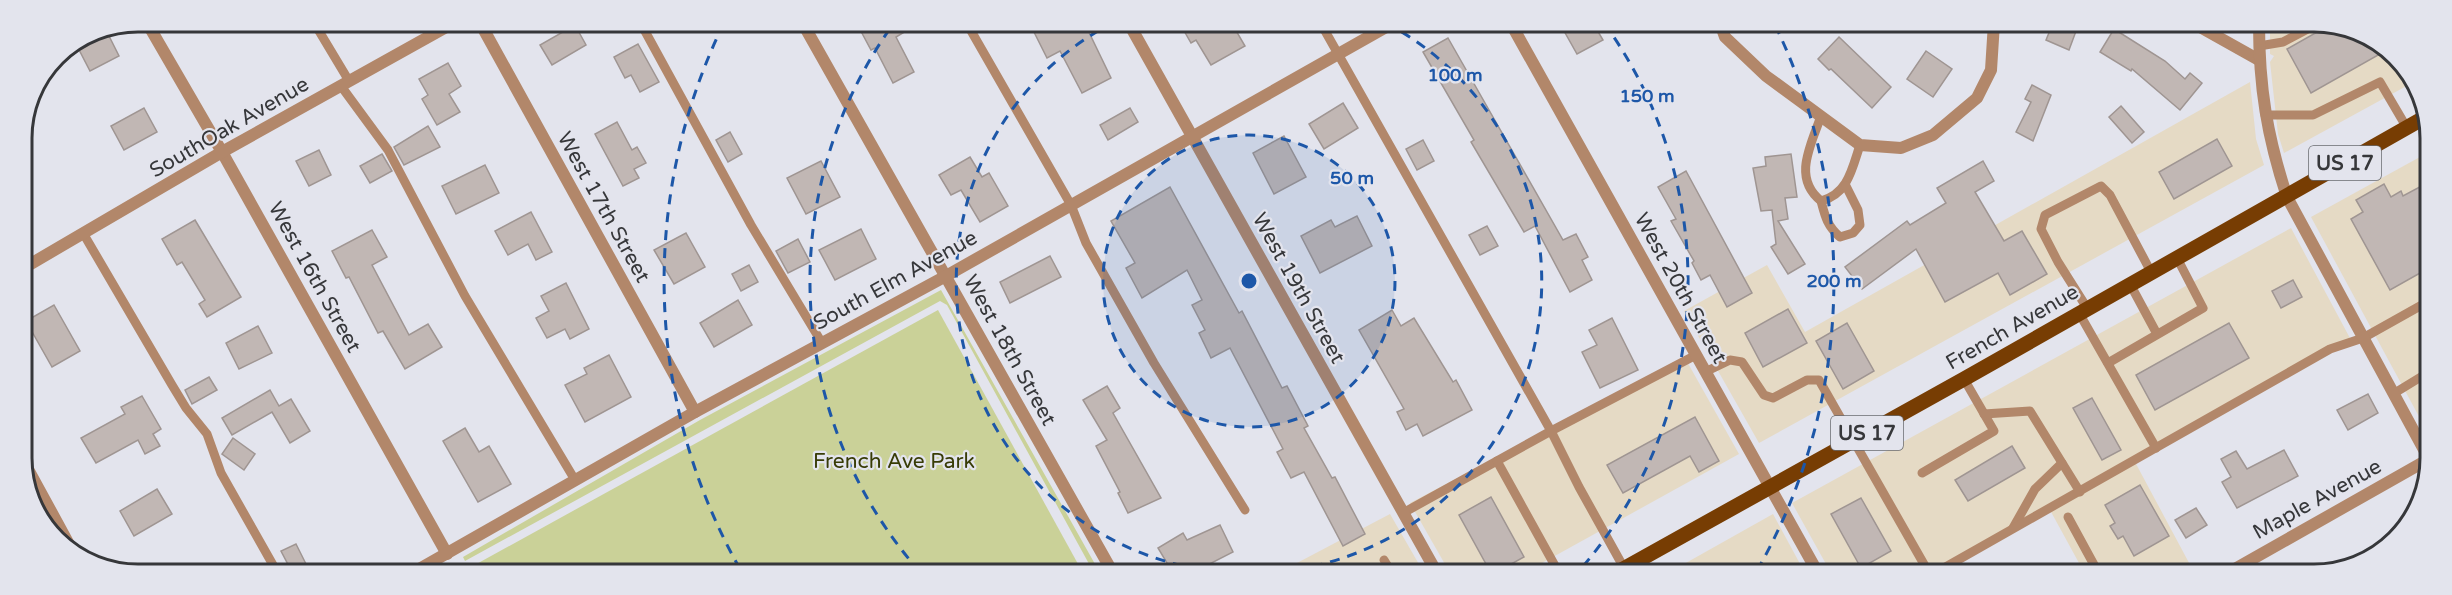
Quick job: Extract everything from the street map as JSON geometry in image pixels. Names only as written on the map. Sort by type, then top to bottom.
[{"type":"main road","name":"French Avenue","points":[[1634,563],[2419,121]]},
{"type":"street","name":"West 16th Street","points":[[152,32],[447,554]]},
{"type":"street","name":"SouthOak Avenue","points":[[32,262],[222,152],[437,32]]},
{"type":"street","name":"West 17th Street","points":[[485,32],[695,412]]},
{"type":"street","name":"West 18th Street","points":[[808,32],[1108,564]]},
{"type":"street","name":"West 19th Street","points":[[1134,32],[1432,563]]},
{"type":"street","name":"South Elm Avenue","points":[[429,564],[695,412],[946,276],[1377,32]]},
{"type":"street","name":"West 20th Street","points":[[1516,32],[1813,563]]},
{"type":"street","points":[[1723,32],[1725,37],[1766,76],[1860,145],[1901,148],[1933,135],[1977,98],[1990,70],[1993,32]]},
{"type":"street","points":[[2209,32],[2259,60]]},
{"type":"street","points":[[2259,32],[2259,60],[2265,115],[2272,151],[2287,197],[2420,443]]},
{"type":"street","name":"Maple Avenue","points":[[2245,563],[2420,464]]},
{"type":"street","points":[[35,482],[61,530]]},
{"type":"lane","points":[[319,32],[345,84],[388,150],[465,296],[575,480]]},
{"type":"lane","points":[[645,32],[751,225],[822,343]]},
{"type":"lane","points":[[972,32],[1071,205],[1086,243],[1154,363],[1245,510]]},
{"type":"lane","points":[[1326,32],[1551,431],[1614,563]]},
{"type":"lane","points":[[2259,46],[2283,42],[2302,32]]},
{"type":"lane","points":[[2265,115],[2313,115],[2380,82],[2407,128]]},
{"type":"lane","points":[[1821,117],[1806,162],[1806,183],[1821,201],[1831,230],[1840,237],[1853,233],[1860,225],[1858,210],[1846,186]]},
{"type":"lane","points":[[1821,201],[1832,198],[1846,186],[1860,145]]},
{"type":"lane","points":[[2151,273],[2110,195],[2101,186],[2045,215],[2041,229],[2108,363],[2156,448]]},
{"type":"lane","points":[[83,233],[177,393],[207,434],[221,473],[272,564]]},
{"type":"lane","points":[[2108,363],[2204,308],[2177,258]]},
{"type":"lane","points":[[2130,284],[2157,334]]},
{"type":"lane","points":[[1952,563],[2330,349],[2363,339],[2420,306]]},
{"type":"lane","points":[[1403,513],[1551,431],[1696,355]]},
{"type":"lane","points":[[1705,372],[1730,360],[1742,362],[1750,378],[1764,395],[1773,398],[1807,380],[1819,380],[1923,563]]},
{"type":"lane","points":[[2393,394],[2420,378]]},
{"type":"lane","points":[[1922,473],[1994,431],[1964,379]]},
{"type":"lane","points":[[1984,414],[2030,411],[2080,492]]},
{"type":"lane","points":[[1497,461],[1554,563]]},
{"type":"lane","points":[[2011,530],[2036,489],[2062,462]]},
{"type":"lane","points":[[2068,517],[2093,563]]},
{"type":"lane","points":[[1384,560],[1386,563]]},
{"type":"shaded area","points":[[2270,32],[2321,32],[2348,37],[2379,53],[2399,73],[2407,86],[2284,153],[2278,134],[2270,62],[2274,56],[2270,54]]},
{"type":"shaded area","points":[[2250,82],[2256,139],[2264,165],[1759,443],[1684,311],[1767,265],[1805,332]]},
{"type":"shaded area","points":[[2420,157],[2420,418],[2311,217]]},
{"type":"shaded area","points":[[2291,228],[2351,340],[2135,462],[2189,563],[2079,563],[2050,510],[1955,563],[1826,563],[1792,503]]},
{"type":"shaded area","points":[[1685,358],[1739,454],[1541,563],[1445,563],[1410,503]]},
{"type":"shaded area","points":[[1390,514],[1418,563],[1296,563]]},
{"type":"shaded area","points":[[1773,514],[1800,563],[1685,563]]},
{"type":"green space","points":[[941,290],[1095,564],[1089,564],[947,305],[940,301],[465,561],[463,557],[700,420]]},
{"type":"green space","name":"French Ave Park","points":[[938,310],[1078,564],[477,564]]},
{"type":"building","points":[[563,32],[579,32],[586,45],[552,65],[540,45]]},
{"type":"building","points":[[861,32],[904,32],[896,37],[914,72],[893,83],[875,48],[871,50]]},
{"type":"building","points":[[1034,32],[1089,32],[1111,78],[1082,93],[1060,51],[1047,58]]},
{"type":"building","points":[[1185,32],[1237,32],[1245,46],[1211,65],[1196,40],[1191,43]]},
{"type":"building","points":[[1565,32],[1598,32],[1603,40],[1577,54]]},
{"type":"building","points":[[2049,32],[2076,32],[2069,50],[2046,40]]},
{"type":"building","points":[[2112,32],[2119,32],[2165,61],[2185,79],[2190,73],[2202,83],[2180,110],[2132,69],[2131,71],[2100,52]]},
{"type":"building","points":[[2321,32],[2348,37],[2380,54],[2311,93],[2287,49]]},
{"type":"building","points":[[109,35],[119,56],[90,71],[79,50]]},
{"type":"building","points":[[1839,37],[1891,87],[1872,108],[1818,59]]},
{"type":"building","points":[[1448,38],[1563,240],[1576,234],[1588,257],[1582,260],[1592,280],[1570,292],[1535,226],[1524,232],[1471,142],[1474,140],[1423,52]]},
{"type":"building","points":[[638,44],[659,82],[640,92],[631,75],[625,78],[614,57]]},
{"type":"building","points":[[1926,51],[1952,69],[1933,97],[1907,79]]},
{"type":"building","points":[[448,63],[461,86],[449,94],[460,112],[437,125],[422,99],[428,95],[419,79]]},
{"type":"building","points":[[2032,85],[2051,95],[2033,141],[2016,132],[2031,102],[2025,99]]},
{"type":"building","points":[[1343,103],[1358,128],[1324,149],[1309,124]]},
{"type":"building","points":[[2121,106],[2144,132],[2132,143],[2109,117]]},
{"type":"building","points":[[144,108],[157,132],[124,150],[111,126]]},
{"type":"building","points":[[1130,108],[1138,122],[1108,140],[1100,125]]},
{"type":"building","points":[[617,122],[632,150],[637,147],[646,163],[634,169],[639,178],[623,186],[595,134]]},
{"type":"building","points":[[428,126],[440,147],[404,165],[394,147]]},
{"type":"building","points":[[730,132],[742,154],[728,162],[716,140]]},
{"type":"building","points":[[1284,136],[1306,177],[1274,194],[1253,153]]},
{"type":"building","points":[[2217,139],[2232,166],[2174,199],[2159,172]]},
{"type":"building","points":[[1423,140],[1434,161],[1417,170],[1406,149]]},
{"type":"building","points":[[319,150],[331,175],[309,186],[296,161]]},
{"type":"building","points":[[382,154],[392,171],[370,183],[360,166]]},
{"type":"building","points":[[1791,154],[1797,197],[1785,198],[1788,219],[1778,221],[1805,264],[1788,274],[1771,247],[1776,244],[1772,210],[1761,211],[1753,168],[1766,166],[1765,157]]},
{"type":"building","points":[[970,157],[982,177],[989,173],[1008,206],[980,222],[961,190],[951,195],[939,175]]},
{"type":"building","points":[[821,161],[840,197],[806,214],[787,178]]},
{"type":"building","points":[[1983,161],[1994,181],[1975,192],[2004,241],[2022,231],[2047,274],[2010,295],[1998,273],[1945,302],[1916,249],[1862,289],[1845,267],[1907,221],[1910,225],[1946,203],[1937,188]]},
{"type":"building","points":[[485,165],[499,193],[456,214],[442,186]]},
{"type":"building","points":[[1686,171],[1752,293],[1727,307],[1710,275],[1701,280],[1692,263],[1694,261],[1671,221],[1676,219],[1658,187]]},
{"type":"building","points":[[2384,184],[2391,197],[2401,191],[2403,196],[2420,187],[2420,273],[2390,290],[2351,219],[2363,212],[2356,200]]},
{"type":"building","points":[[1170,187],[1239,313],[1242,311],[1282,388],[1287,386],[1308,426],[1304,428],[1332,478],[1335,477],[1365,534],[1343,546],[1304,472],[1291,478],[1277,452],[1283,449],[1230,348],[1211,358],[1199,333],[1205,330],[1192,305],[1202,300],[1187,270],[1142,298],[1126,268],[1135,263],[1111,221]]},
{"type":"building","points":[[531,212],[552,252],[536,260],[528,244],[508,255],[495,231]]},
{"type":"building","points":[[1357,216],[1372,246],[1320,273],[1301,236],[1331,220],[1335,227]]},
{"type":"building","points":[[195,220],[241,297],[207,317],[199,304],[205,300],[182,262],[177,265],[162,239]]},
{"type":"building","points":[[1487,226],[1498,246],[1480,255],[1469,235]]},
{"type":"building","points":[[861,229],[876,259],[835,280],[819,250]]},
{"type":"building","points":[[372,230],[387,257],[372,265],[409,335],[428,324],[442,347],[405,369],[383,331],[378,333],[349,277],[346,278],[332,251]]},
{"type":"building","points":[[686,233],[705,267],[674,284],[654,250]]},
{"type":"building","points":[[798,239],[810,262],[788,273],[776,251]]},
{"type":"building","points":[[1050,256],[1061,277],[1010,303],[1000,282]]},
{"type":"building","points":[[749,265],[758,282],[741,291],[732,274]]},
{"type":"building","points":[[2293,280],[2302,297],[2281,308],[2272,291]]},
{"type":"building","points":[[566,283],[589,329],[570,339],[565,329],[547,338],[536,318],[549,311],[541,296]]},
{"type":"building","points":[[738,300],[752,325],[714,347],[700,323]]},
{"type":"building","points":[[54,305],[80,351],[52,367],[32,332],[32,318]]},
{"type":"building","points":[[1788,309],[1807,343],[1763,367],[1745,333]]},
{"type":"building","points":[[1392,310],[1401,326],[1414,318],[1453,382],[1456,380],[1472,410],[1423,436],[1417,424],[1406,430],[1397,412],[1404,409],[1359,330]]},
{"type":"building","points":[[1612,318],[1638,370],[1600,388],[1582,352],[1597,345],[1589,330]]},
{"type":"building","points":[[1847,323],[1874,371],[1843,389],[1816,341]]},
{"type":"building","points":[[2229,323],[2249,358],[2155,410],[2136,375]]},
{"type":"building","points":[[258,326],[272,353],[239,369],[226,343]]},
{"type":"building","points":[[609,355],[631,397],[585,422],[565,385],[587,374],[584,368]]},
{"type":"building","points":[[209,377],[217,390],[192,404],[185,390]]},
{"type":"building","points":[[1107,386],[1120,408],[1113,413],[1161,498],[1128,513],[1118,493],[1120,492],[1096,446],[1107,440],[1083,400]]},
{"type":"building","points":[[270,390],[279,406],[291,399],[310,431],[290,443],[272,412],[232,435],[222,418]]},
{"type":"building","points":[[2368,394],[2378,413],[2348,430],[2337,410]]},
{"type":"building","points":[[142,396],[161,429],[153,434],[160,446],[145,454],[138,440],[96,463],[81,438],[125,414],[121,407]]},
{"type":"building","points":[[2092,398],[2121,450],[2102,460],[2073,408]]},
{"type":"building","points":[[1695,417],[1719,461],[1699,472],[1690,456],[1623,493],[1607,465]]},
{"type":"building","points":[[465,428],[479,452],[489,446],[511,484],[478,502],[443,441]]},
{"type":"building","points":[[233,438],[255,454],[244,470],[222,454]]},
{"type":"building","points":[[2012,446],[2025,468],[1968,501],[1955,480]]},
{"type":"building","points":[[2284,450],[2298,476],[2237,508],[2222,482],[2231,477],[2221,459],[2236,451],[2247,469]]},
{"type":"building","points":[[2140,485],[2169,536],[2134,556],[2123,536],[2118,539],[2110,526],[2115,523],[2105,505]]},
{"type":"building","points":[[157,489],[172,514],[134,536],[120,511]]},
{"type":"building","points":[[1491,497],[1524,557],[1512,563],[1486,563],[1459,515]]},
{"type":"building","points":[[1861,498],[1891,551],[1869,563],[1858,563],[1831,514]]},
{"type":"building","points":[[2196,508],[2207,525],[2186,538],[2175,520]]},
{"type":"building","points":[[1220,525],[1233,552],[1211,564],[1167,564],[1158,548],[1183,533],[1187,540]]},
{"type":"building","points":[[296,544],[306,564],[288,564],[281,551]]}]
